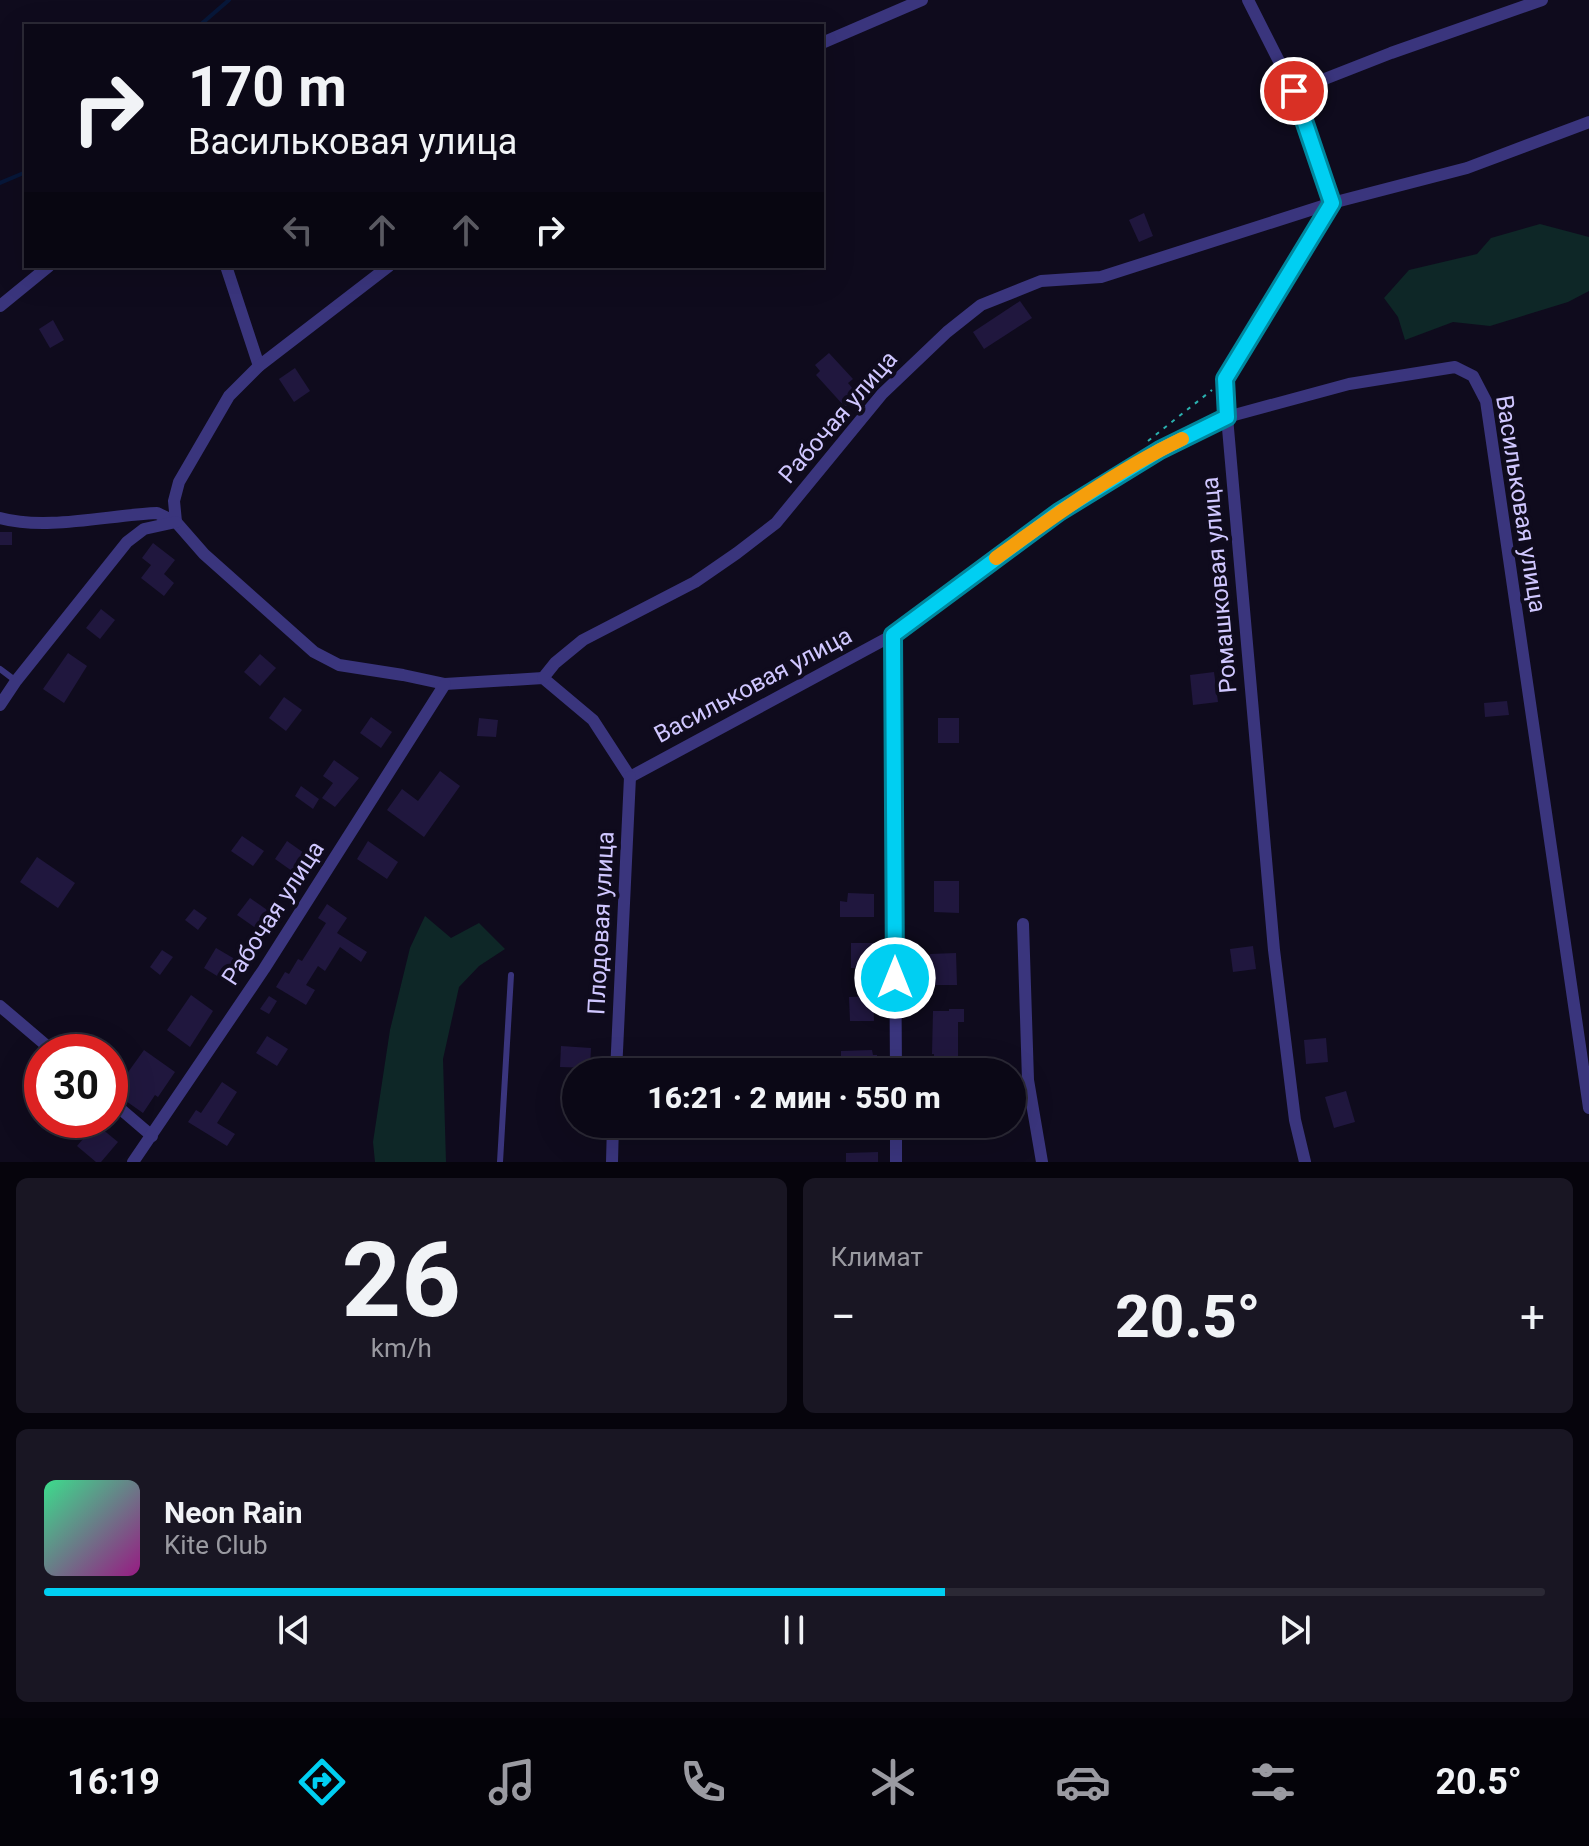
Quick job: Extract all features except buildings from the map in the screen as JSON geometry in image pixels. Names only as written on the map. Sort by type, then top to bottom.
[{"type":"street","points":[[824,42],[922,0]]},
{"type":"street","points":[[1248,0],[1294,91],[1332,203]]},
{"type":"street","points":[[1294,91],[1404,48],[1542,0]]},
{"type":"street","name":"Рабочая улица","points":[[543,678],[555,663],[583,640],[695,582],[776,523],[882,394],[947,332],[981,305],[1041,281],[1101,277],[1332,203],[1467,168],[1589,122]]},
{"type":"street","name":"Ромашковая улица","points":[[1305,1162],[1295,1120],[1274,950],[1225,379],[1332,203]]},
{"type":"street","points":[[0,306],[47,268]]},
{"type":"street","points":[[227,268],[259,366]]},
{"type":"street","points":[[176,522],[174,501],[179,482],[229,396],[259,366],[386,268]]},
{"type":"street","name":"Васильковая улица","points":[[630,777],[893,635],[1059,512],[1160,450],[1227,417],[1349,384],[1455,367],[1473,376],[1486,401],[1489,417],[1589,1108]]},
{"type":"street","points":[[0,518],[36,522],[157,513],[176,522],[204,554],[314,652],[339,665],[445,684],[543,678],[593,720],[630,777]]},
{"type":"street","points":[[0,705],[127,542],[144,529],[176,522]]},
{"type":"street","points":[[893,635],[896,1058]]},
{"type":"street","name":"Рабочая улица","points":[[133,1162],[264,969],[445,684]]},
{"type":"street","name":"Плодовая улица","points":[[617,1058],[630,777]]},
{"type":"street","points":[[1023,924],[1028,1080],[1042,1162]]},
{"type":"street","points":[[2,1011],[31,1034]]},
{"type":"street","points":[[128,1115],[152,1136]]},
{"type":"street","points":[[612,1162],[613,1138]]},
{"type":"street","points":[[896,1138],[896,1162]]},
{"type":"lane","points":[[0,669],[16,681]]},
{"type":"lane","points":[[500,1162],[511,975]]},
{"type":"green space","points":[[1540,224],[1589,237],[1589,291],[1568,302],[1490,326],[1453,322],[1405,340],[1398,317],[1384,298],[1409,270],[1477,254],[1491,238]]},
{"type":"green space","points":[[425,916],[451,938],[479,923],[505,949],[479,966],[459,987],[443,1059],[446,1162],[375,1162],[373,1142],[390,1030],[410,948]]},
{"type":"waterway","points":[[201,24],[229,0]]},
{"type":"waterway","points":[[0,183],[24,173]]},
{"type":"slow traffic","points":[[996,558],[1059,512],[1182,439]]},
{"type":"route","points":[[895,978],[893,635],[1059,512],[1160,450],[1227,417],[1225,379],[1332,203],[1294,91]]}]
